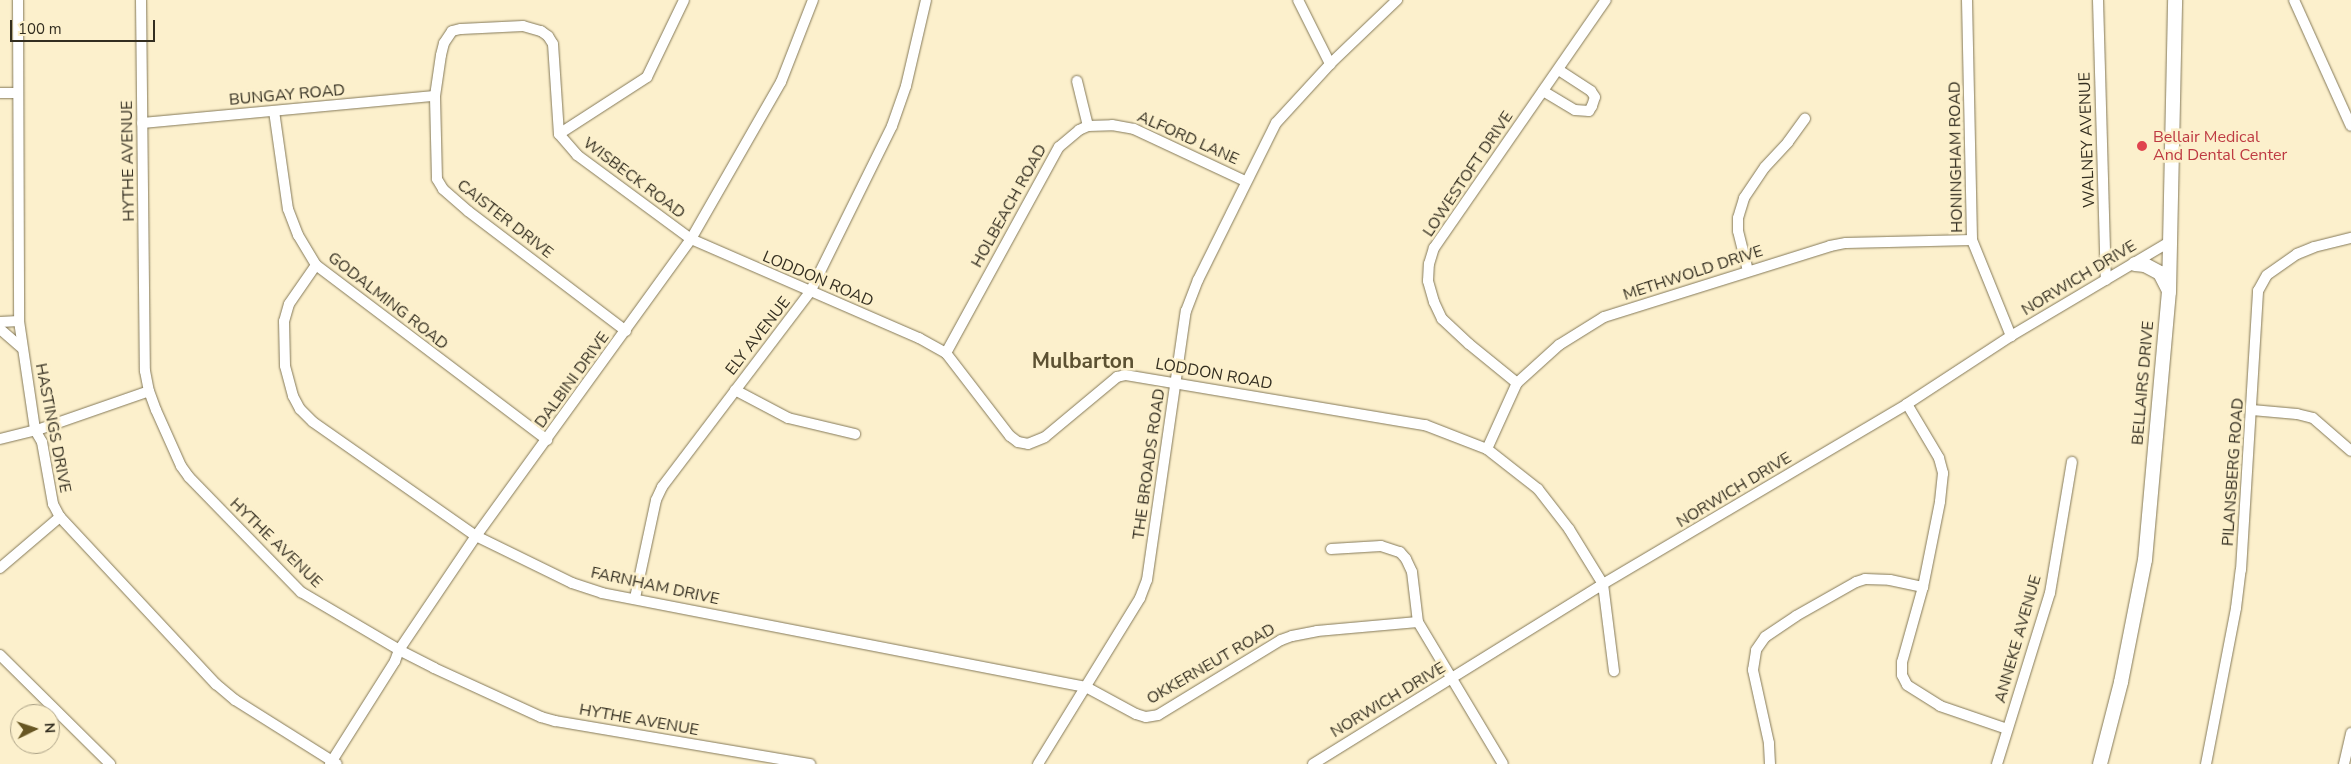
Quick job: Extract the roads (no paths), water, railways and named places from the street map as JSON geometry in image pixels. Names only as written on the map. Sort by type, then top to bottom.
[{"type":"street","name":"HASTINGS DRIVE","points":[[18,0],[19,321],[35,430],[42,442],[51,500],[60,517],[216,684],[246,708],[333,763]]},
{"type":"street","name":"HYTHE AVENUE","points":[[141,0],[145,371],[149,391],[181,466],[209,499],[301,592],[399,650],[541,717],[576,725],[810,764]]},
{"type":"street","points":[[559,134],[647,77],[684,0]]},
{"type":"street","name":"DALBINI DRIVE","points":[[333,763],[394,663],[399,650],[476,536],[691,240],[782,82],[813,0]]},
{"type":"street","name":"ELY AVENUE","points":[[636,598],[656,500],[662,487],[810,292],[892,126],[906,86],[926,0]]},
{"type":"street","points":[[1298,0],[1330,64]]},
{"type":"street","name":"THE BROADS ROAD","points":[[1038,764],[1140,598],[1147,580],[1186,311],[1190,298],[1245,180],[1276,123],[1330,64],[1397,0]]},
{"type":"street","name":"LOWESTOFT DRIVE","points":[[1517,383],[1468,344],[1442,319],[1434,302],[1428,281],[1429,264],[1434,248],[1606,0]]},
{"type":"street","name":"HONINGHAM ROAD","points":[[1967,0],[1972,240],[2011,336]]},
{"type":"street","name":"WALNEY AVENUE","points":[[2098,0],[2106,280]]},
{"type":"street","name":"BELLAIRS DRIVE","points":[[2100,764],[2140,595],[2169,292],[2176,0]]},
{"type":"street","points":[[2294,0],[2351,126]]},
{"type":"street","name":"CAISTER DRIVE","points":[[559,134],[553,44],[548,36],[541,30],[523,26],[461,28],[452,31],[448,36],[441,55],[434,96],[437,180],[443,189],[468,211],[626,331]]},
{"type":"street","points":[[1543,91],[1575,110],[1589,111],[1595,96],[1591,91],[1559,70]]},
{"type":"street","points":[[1077,81],[1088,126]]},
{"type":"street","points":[[0,93],[18,93]]},
{"type":"street","name":"BUNGAY ROAD","points":[[142,123],[434,96]]},
{"type":"street","name":"GODALMING ROAD","points":[[274,111],[288,209],[298,235],[316,265],[547,440]]},
{"type":"street","points":[[1748,271],[1738,230],[1738,218],[1744,198],[1765,167],[1806,119]]},
{"type":"street","name":"ALFORD LANE","points":[[1088,126],[1112,125],[1146,133],[1245,180]]},
{"type":"street","name":"HOLBEACH ROAD","points":[[946,353],[1059,147],[1079,130],[1088,126]]},
{"type":"street","name":"WISBECK ROAD","points":[[559,134],[577,156],[691,240]]},
{"type":"street","name":"PILANSBERG ROAD","points":[[2206,764],[2241,570],[2258,291],[2263,279],[2279,265],[2297,254],[2314,247],[2351,238]]},
{"type":"street","name":"LODDON ROAD","points":[[691,240],[919,338],[946,353],[1010,436],[1018,442],[1028,444],[1045,437],[1117,377],[1135,376],[1425,425],[1487,449],[1538,489],[1569,529],[1603,584],[1614,672]]},
{"type":"street","name":"METHWOLD DRIVE","points":[[1487,449],[1517,383],[1559,344],[1604,317],[1748,271],[1846,243],[1972,240]]},
{"type":"street","name":"NORWICH DRIVE","points":[[1312,764],[1603,584],[1907,404],[2011,336],[2171,241]]},
{"type":"street","points":[[2134,264],[2145,265],[2160,272],[2169,292]]},
{"type":"street","name":"FARNHAM DRIVE","points":[[316,265],[289,304],[284,321],[285,366],[298,405],[313,422],[476,536],[572,583],[602,593],[636,598],[1086,687]]},
{"type":"street","points":[[0,322],[19,321]]},
{"type":"street","points":[[0,329],[22,348]]},
{"type":"street","points":[[735,390],[788,418],[855,434]]},
{"type":"street","points":[[0,439],[35,430],[149,391]]},
{"type":"street","points":[[1907,404],[1939,458],[1943,473],[1940,502],[1901,672],[1905,682],[1917,693],[1940,706],[2007,729]]},
{"type":"street","points":[[2252,410],[2297,414],[2313,418],[2351,451]]},
{"type":"street","name":"ANNEKE AVENUE","points":[[1997,764],[2050,593],[2072,462]]},
{"type":"street","points":[[0,568],[60,517]]},
{"type":"street","points":[[1331,549],[1381,546],[1400,552],[1412,572],[1418,622],[1503,764]]},
{"type":"street","points":[[1770,764],[1769,743],[1753,670],[1756,650],[1765,638],[1796,616],[1856,582],[1865,579],[1890,580],[1922,587]]},
{"type":"street","name":"OKKERNEUT ROAD","points":[[1086,687],[1136,714],[1153,717],[1281,640],[1292,636],[1317,631],[1418,622]]},
{"type":"street","points":[[0,655],[110,764]]},
{"type":"street","points":[[2344,764],[2351,733]]},
{"type":"street","points":[[742,753],[746,764]]},
{"type":"place","name":"Bellair Medical And Dental Center","points":[[2142,146]]},
{"type":"district","name":"Mulbarton","points":[[1083,361]]}]
